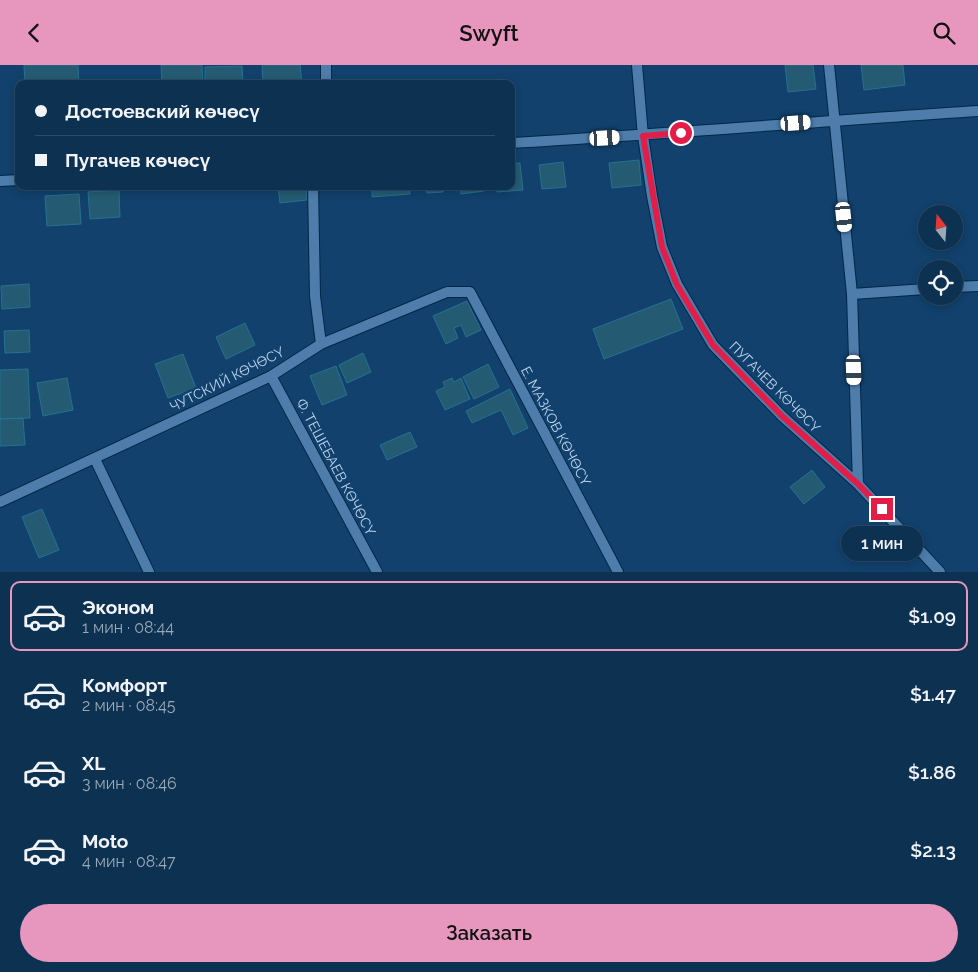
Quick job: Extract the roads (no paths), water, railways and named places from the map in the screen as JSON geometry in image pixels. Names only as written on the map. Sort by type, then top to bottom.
[{"type":"street","points":[[326,65],[326,80]]},
{"type":"street","name":"ПУГАЧЕВ КӨЧӨСҮ","points":[[636,65],[643,136],[662,247],[677,285],[713,345],[782,416],[858,484],[940,572]]},
{"type":"street","points":[[829,65],[852,294],[858,484]]},
{"type":"street","points":[[515,143],[643,136],[834,120],[978,111]]},
{"type":"street","points":[[0,181],[15,179]]},
{"type":"street","points":[[313,190],[315,296],[321,344]]},
{"type":"street","points":[[963,287],[978,286]]},
{"type":"street","points":[[852,294],[918,290]]},
{"type":"street","name":"ЧУТСКИЙ КӨЧӨСҮ","points":[[0,502],[272,376],[321,344],[447,293],[470,292]]},
{"type":"street","name":"Е. МАЗКОВ КӨЧӨСҮ","points":[[470,292],[618,572]]},
{"type":"street","name":"Ф. ТЕШЕБАЕВ КӨЧӨСҮ","points":[[272,376],[377,572]]},
{"type":"street","points":[[96,459],[150,572]]}]
